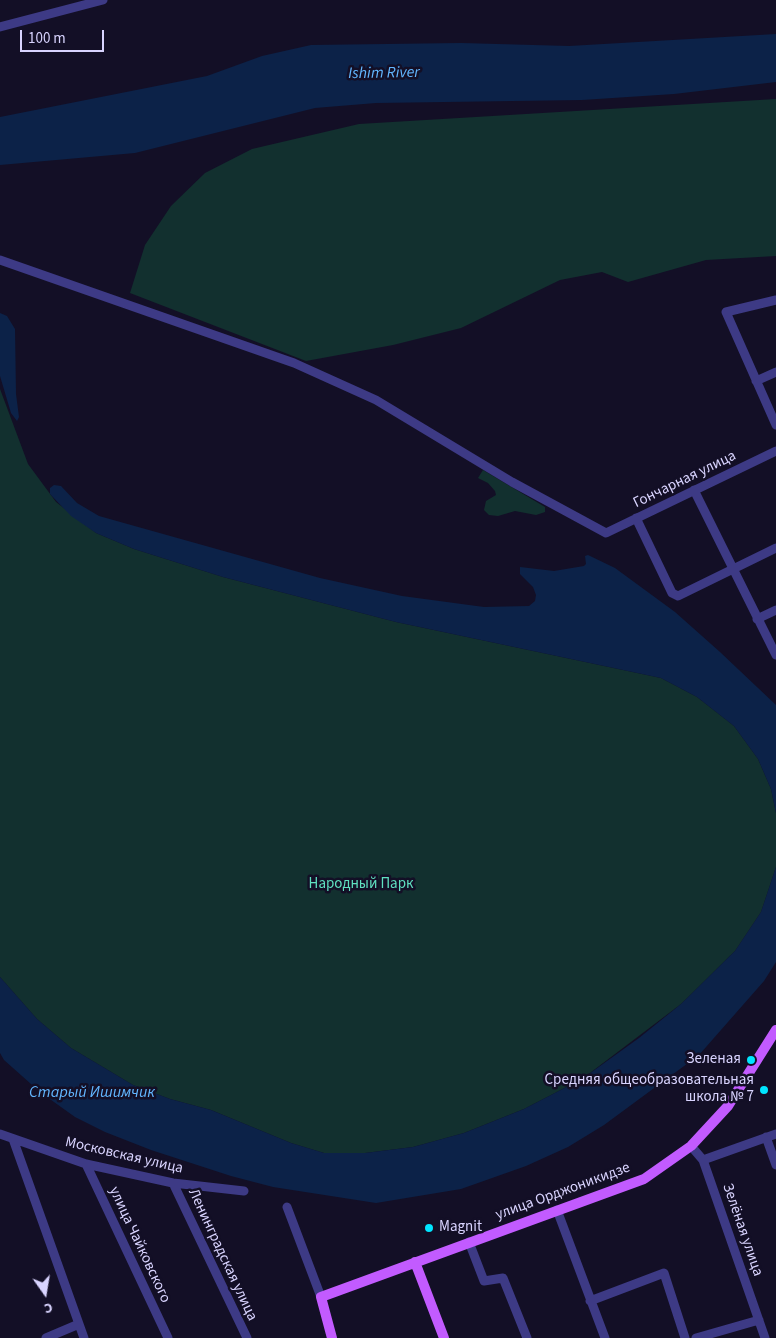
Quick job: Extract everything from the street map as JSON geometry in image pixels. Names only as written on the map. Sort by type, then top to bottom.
[{"type":"main road","name":"улица Орджоникидзе","points":[[321,1297],[644,1179],[691,1146],[728,1106],[775,1034]]},
{"type":"main road","points":[[415,1262],[441,1337]]},
{"type":"main road","points":[[321,1297],[332,1338]]},
{"type":"street","points":[[0,27],[103,0]]},
{"type":"street","name":"Гончарная улица","points":[[0,260],[294,363],[376,400],[512,482],[606,533],[776,451]]},
{"type":"street","points":[[776,300],[726,312],[776,425]]},
{"type":"street","points":[[756,381],[776,372]]},
{"type":"street","points":[[694,490],[758,619],[774,645],[776,655]]},
{"type":"street","points":[[636,518],[672,593],[678,596],[776,548]]},
{"type":"street","points":[[758,619],[776,610]]},
{"type":"street","name":"Московская улица","points":[[0,1134],[86,1164],[173,1183],[244,1190]]},
{"type":"street","points":[[691,1146],[703,1160],[776,1134]]},
{"type":"street","points":[[766,1137],[776,1165]]},
{"type":"street","points":[[13,1139],[84,1338]]},
{"type":"street","name":"Зелёная улица","points":[[703,1160],[765,1338]]},
{"type":"street","name":"улица Чайковского","points":[[86,1164],[168,1338]]},
{"type":"street","name":"Ленинградская улица","points":[[173,1183],[247,1338]]},
{"type":"street","points":[[287,1208],[321,1297]]},
{"type":"street","points":[[557,1210],[605,1338]]},
{"type":"street","points":[[469,1242],[484,1281],[503,1278],[527,1338]]},
{"type":"street","points":[[590,1301],[664,1273],[685,1338]]},
{"type":"street","points":[[696,1338],[759,1320]]},
{"type":"street","points":[[46,1338],[79,1324]]},
{"type":"green space","points":[[776,99],[776,256],[706,260],[628,282],[602,272],[560,280],[461,328],[393,345],[306,361],[130,293],[145,245],[171,206],[205,173],[252,149],[359,124]]},
{"type":"green space","name":"Народный Парк","points":[[0,389],[28,464],[56,502],[96,533],[134,549],[223,577],[396,622],[661,678],[697,697],[734,726],[758,759],[771,789],[776,813],[776,867],[761,912],[735,951],[681,1004],[582,1079],[524,1109],[464,1133],[413,1147],[365,1153],[324,1153],[291,1143],[211,1110],[170,1099],[133,1085],[71,1048],[37,1019],[0,977]]},
{"type":"green space","points":[[483,470],[545,507],[545,512],[536,515],[515,511],[498,516],[489,515],[484,510],[486,501],[496,495],[488,483],[478,478]]},
{"type":"water","name":"Ishim River","points":[[776,34],[776,82],[674,94],[582,100],[376,103],[315,108],[135,153],[0,165],[0,117],[207,76],[262,56],[311,45],[461,43],[569,46]]},
{"type":"water","points":[[0,313],[7,316],[15,329],[16,394],[19,417],[17,421],[11,413],[0,376]]},
{"type":"water","points":[[54,485],[61,486],[77,503],[99,516],[320,578],[402,596],[484,607],[529,606],[535,601],[536,595],[533,587],[520,574],[520,567],[554,571],[584,566],[586,564],[585,556],[588,555],[615,568],[675,612],[776,705],[776,813],[771,789],[758,759],[734,726],[697,697],[661,678],[396,622],[223,577],[134,549],[96,533],[71,516],[50,494],[50,488]]},
{"type":"water","name":"Старый Ишимчик","points":[[776,867],[776,962],[764,981],[699,1055],[604,1125],[568,1147],[526,1166],[461,1189],[376,1203],[273,1187],[231,1176],[151,1150],[105,1132],[75,1117],[40,1092],[4,1060],[0,1053],[0,977],[37,1019],[71,1048],[133,1085],[170,1099],[211,1110],[291,1143],[324,1153],[365,1153],[413,1147],[464,1133],[524,1109],[582,1079],[639,1038],[681,1004],[735,951],[761,912]]},
{"type":"place","name":"Зеленая","points":[[751,1060]]},
{"type":"place","name":"Средняя общеобразовательная школа № 7","points":[[764,1090]]},
{"type":"place","name":"Magnit","points":[[429,1228]]}]
